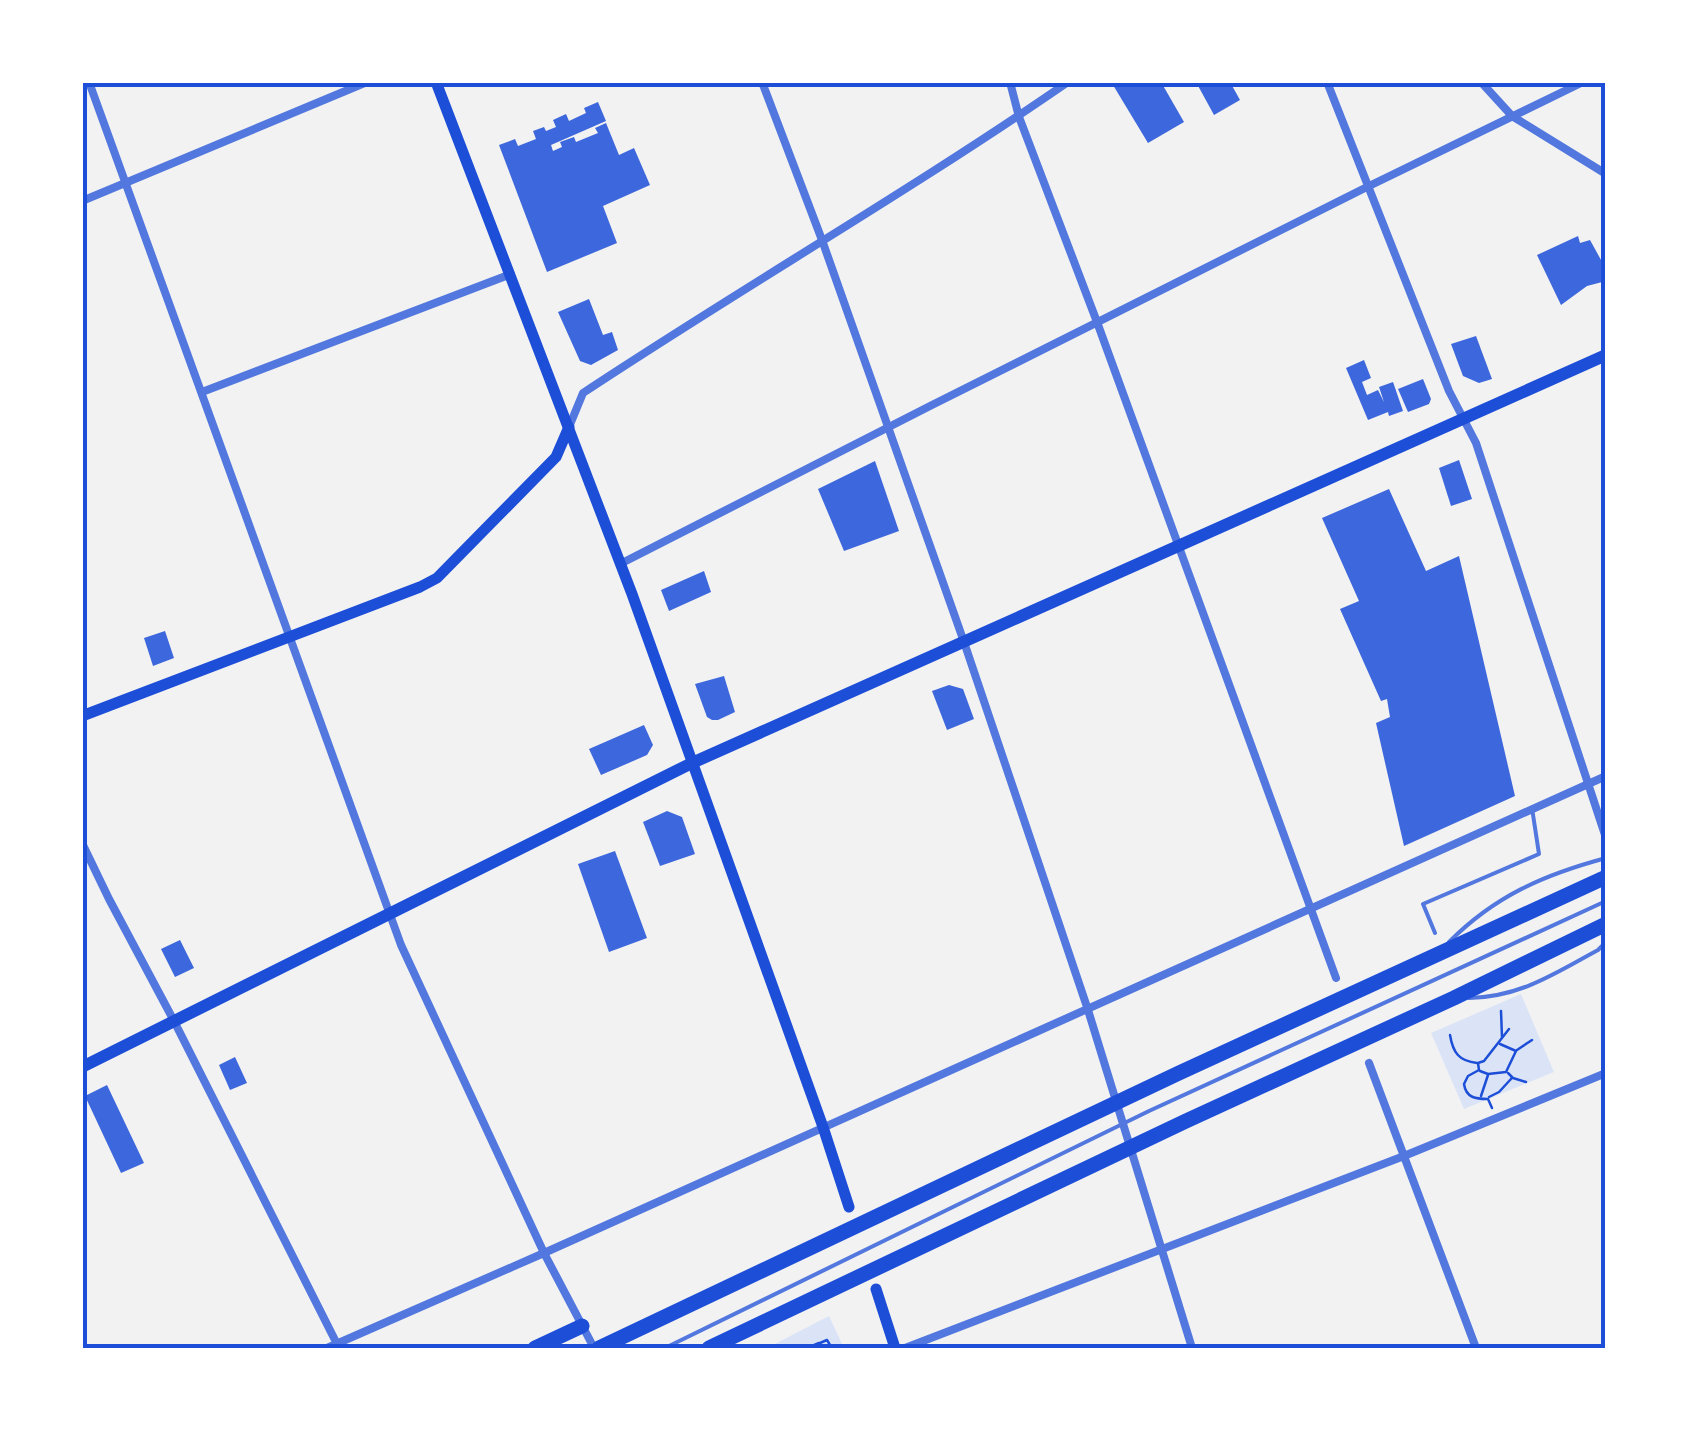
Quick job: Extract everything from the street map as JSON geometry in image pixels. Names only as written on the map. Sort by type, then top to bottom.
[{"type":"highway","points":[[596,1348],[1606,877]]},
{"type":"highway","points":[[709,1348],[1606,924]]},
{"type":"highway","points":[[535,1348],[582,1326]]},
{"type":"main road","points":[[436,82],[620,564],[849,1206]]},
{"type":"main road","points":[[82,1067],[692,763],[1606,355]]},
{"type":"main road","points":[[82,716],[420,588],[436,578],[556,457],[569,427]]},
{"type":"main road","points":[[876,1289],[895,1348]]},
{"type":"street","points":[[89,82],[418,982],[544,1253],[596,1348]]},
{"type":"street","points":[[82,201],[367,82]]},
{"type":"street","points":[[762,82],[964,642],[1088,1010],[1192,1348]]},
{"type":"street","points":[[1010,82],[1019,117],[1336,978]]},
{"type":"street","points":[[569,427],[583,393],[1019,117],[1068,82]]},
{"type":"street","points":[[1326,82],[1449,390],[1476,443],[1606,838]]},
{"type":"street","points":[[1480,82],[1512,116],[1606,174]]},
{"type":"street","points":[[620,564],[1583,82]]},
{"type":"street","points":[[202,392],[511,274]]},
{"type":"street","points":[[327,1348],[1606,776]]},
{"type":"street","points":[[82,843],[338,1346]]},
{"type":"street","points":[[1369,1063],[1476,1348]]},
{"type":"street","points":[[905,1348],[1606,1074]]},
{"type":"lane","points":[[1435,933],[1424,904],[1538,854],[1532,808]]},
{"type":"lane","points":[[1432,958],[1495,902],[1519,889],[1606,858]]},
{"type":"lane","points":[[665,1348],[1150,1111],[1606,901]]},
{"type":"lane","points":[[1454,998],[1488,998],[1532,986],[1606,942]]},
{"type":"path","points":[[1500,1010],[1502,1038]]},
{"type":"path","points":[[1450,1036],[1458,1058],[1478,1063],[1510,1029]]},
{"type":"path","points":[[1506,1072],[1516,1052],[1532,1040]]},
{"type":"path","points":[[1498,1043],[1516,1052]]},
{"type":"path","points":[[1478,1063],[1478,1070]]},
{"type":"path","points":[[1478,1070],[1488,1074],[1506,1072],[1526,1082]]},
{"type":"path","points":[[1478,1070],[1464,1084],[1470,1096],[1488,1099],[1496,1118]]},
{"type":"path","points":[[1482,1099],[1488,1074]]},
{"type":"path","points":[[1482,1099],[1499,1092],[1512,1077]]},
{"type":"path","points":[[808,1348],[827,1340],[830,1345]]},
{"type":"path","points":[[819,1343],[822,1348]]},
{"type":"shaded area","points":[[1521,994],[1554,1072],[1464,1109],[1431,1033]]},
{"type":"shaded area","points":[[829,1316],[844,1348],[767,1348]]},
{"type":"building","points":[[1161,82],[1184,122],[1148,143],[1113,85]]},
{"type":"building","points":[[1196,82],[1230,82],[1240,100],[1214,115]]},
{"type":"building","points":[[598,102],[606,121],[551,145],[553,151],[562,147],[560,142],[574,137],[576,142],[598,133],[595,128],[606,123],[619,155],[634,148],[650,185],[603,206],[617,243],[547,272],[499,145],[515,139],[518,146],[536,139],[533,131],[556,127],[553,120],[566,114],[569,121]]},
{"type":"building","points":[[1578,236],[1580,243],[1590,240],[1606,269],[1606,281],[1587,286],[1561,305],[1537,255]]},
{"type":"building","points":[[589,299],[603,335],[612,332],[618,350],[591,365],[580,361],[558,312]]},
{"type":"building","points":[[1476,336],[1492,379],[1479,383],[1463,376],[1451,344]]},
{"type":"building","points":[[1364,360],[1371,378],[1362,382],[1367,395],[1378,390],[1384,402],[1379,387],[1393,382],[1403,411],[1368,420],[1346,368]]},
{"type":"building","points":[[1423,379],[1431,399],[1429,404],[1408,412],[1398,389]]},
{"type":"building","points":[[1459,460],[1472,499],[1451,506],[1439,468]]},
{"type":"building","points":[[875,461],[899,531],[844,551],[818,489]]},
{"type":"building","points":[[1389,489],[1426,571],[1459,556],[1515,796],[1404,846],[1376,723],[1390,717],[1387,699],[1381,701],[1340,609],[1359,601],[1322,518]]},
{"type":"building","points":[[704,571],[711,592],[669,611],[661,590]]},
{"type":"building","points":[[165,631],[174,658],[153,666],[144,638]]},
{"type":"building","points":[[724,676],[735,712],[712,720],[707,717],[695,684]]},
{"type":"building","points":[[949,685],[963,689],[974,719],[947,730],[932,691]]},
{"type":"building","points":[[644,725],[653,745],[647,755],[601,775],[589,749]]},
{"type":"building","points":[[667,811],[682,817],[695,854],[660,866],[643,822]]},
{"type":"building","points":[[615,851],[647,938],[609,952],[578,864]]},
{"type":"building","points":[[180,940],[194,968],[175,977],[161,949]]},
{"type":"building","points":[[235,1057],[247,1083],[230,1090],[219,1065]]},
{"type":"building","points":[[107,1085],[144,1163],[121,1173],[85,1096]]}]
